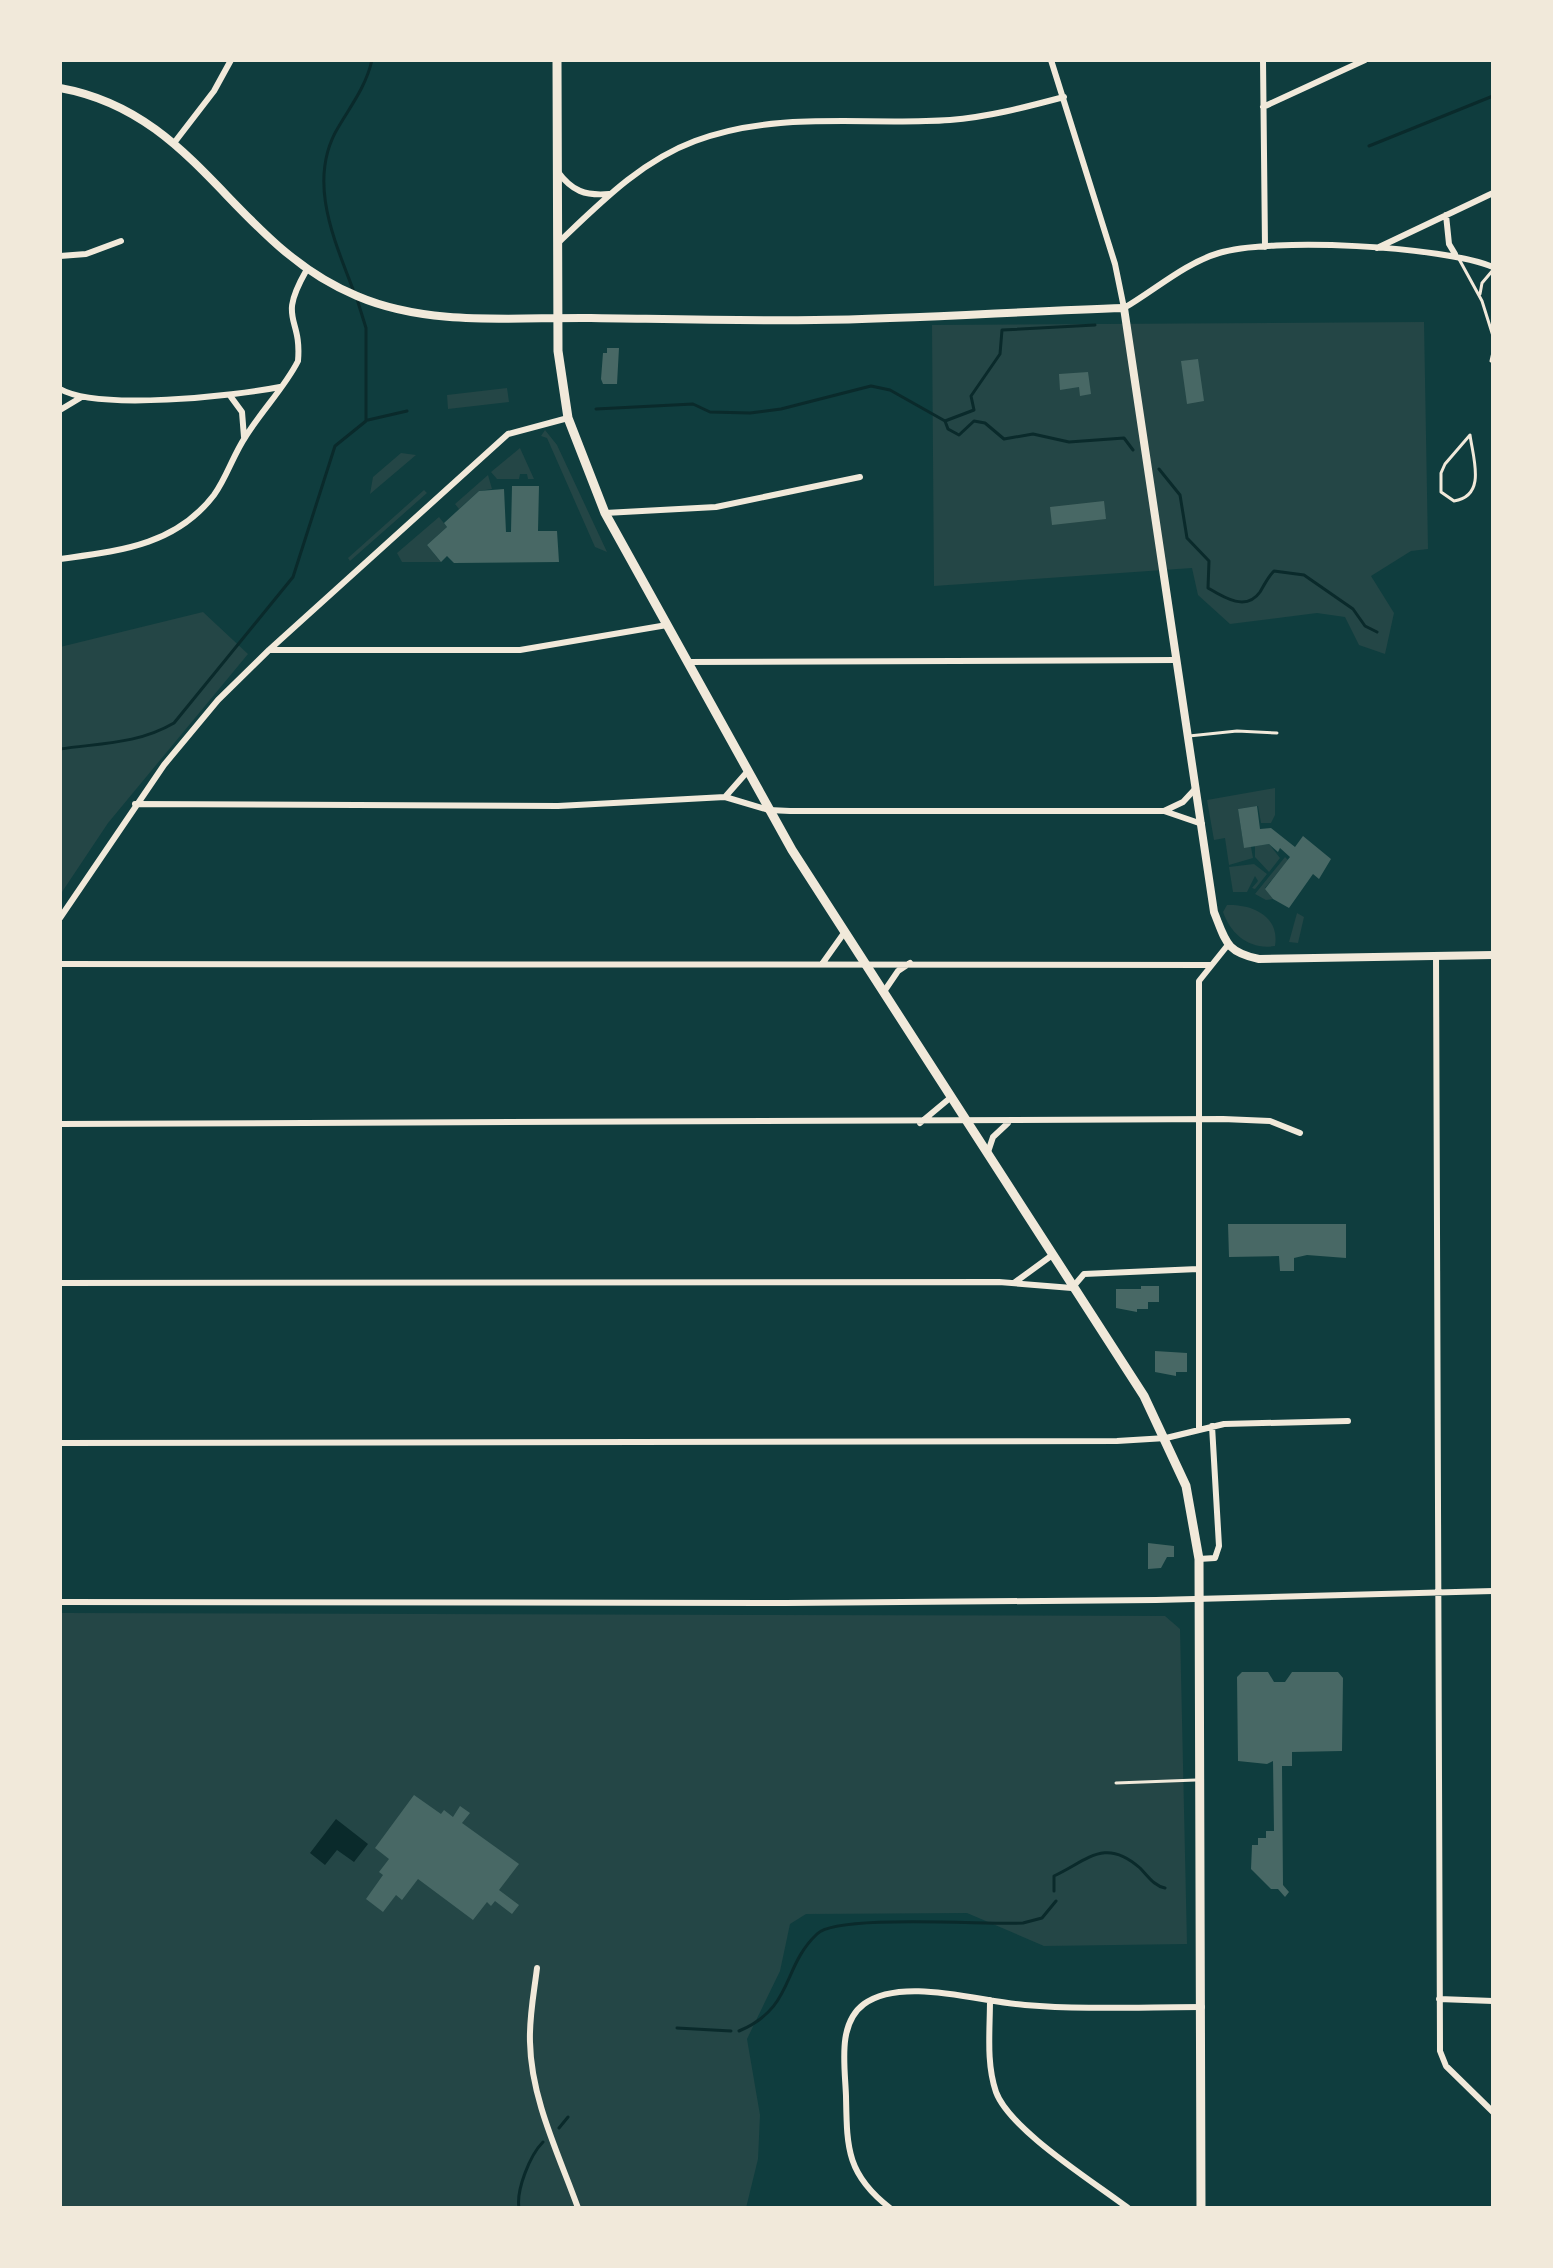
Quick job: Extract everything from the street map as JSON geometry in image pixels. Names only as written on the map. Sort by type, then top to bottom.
[{"type":"highway","points":[[557,60],[559,361],[568,418],[605,513],[769,810],[882,994],[1144,1396],[1186,1486],[1199,1559],[1201,2208]]},
{"type":"main road","points":[[60,88],[120,105],[154,125],[275,245],[310,273],[356,296],[394,308],[458,317],[813,320],[1124,308],[1214,912],[1227,946],[1241,955],[1259,959],[1493,955]]},
{"type":"street","points":[[174,143],[214,91],[231,60]]},
{"type":"street","points":[[1051,60],[1115,264],[1124,308],[1206,258],[1242,248],[1375,249],[1455,254],[1493,268]]},
{"type":"street","points":[[1263,60],[1265,247]]},
{"type":"street","points":[[1263,107],[1365,60]]},
{"type":"street","points":[[558,243],[609,194],[673,151],[743,128],[771,122],[959,119],[1064,97]]},
{"type":"street","points":[[558,172],[567,185],[582,193],[609,194]]},
{"type":"street","points":[[1375,249],[1493,193]]},
{"type":"street","points":[[1446,215],[1449,244],[1455,254]]},
{"type":"street","points":[[60,256],[86,254],[121,241]]},
{"type":"street","points":[[60,559],[129,549],[172,532],[214,494],[244,439],[298,361],[299,349],[290,310],[293,295],[310,273]]},
{"type":"street","points":[[60,389],[80,398],[231,397],[280,387]]},
{"type":"street","points":[[231,397],[242,412],[244,439]]},
{"type":"street","points":[[60,410],[80,398]]},
{"type":"street","points":[[60,918],[135,804],[191,730],[269,650],[508,434],[568,418]]},
{"type":"street","points":[[605,513],[716,507],[860,477]]},
{"type":"street","points":[[269,650],[520,650],[667,625]]},
{"type":"street","points":[[687,662],[1177,660]]},
{"type":"street","points":[[725,797],[747,772]]},
{"type":"street","points":[[1164,811],[1183,802],[1196,788]]},
{"type":"street","points":[[135,804],[558,806],[725,797],[769,810],[1164,811],[1202,824]]},
{"type":"street","points":[[822,964],[844,933]]},
{"type":"street","points":[[1199,1430],[1199,981],[1227,946]]},
{"type":"street","points":[[1436,955],[1440,2051],[1446,2066],[1493,2112]]},
{"type":"street","points":[[882,994],[898,971],[910,963]]},
{"type":"street","points":[[60,964],[1210,965]]},
{"type":"street","points":[[920,1123],[950,1098]]},
{"type":"street","points":[[60,1124],[1198,1120],[1270,1121],[1300,1133]]},
{"type":"street","points":[[986,1155],[993,1137],[1010,1123]]},
{"type":"street","points":[[1014,1283],[1051,1256]]},
{"type":"street","points":[[60,1283],[1014,1283],[1072,1288],[1084,1274],[1198,1269]]},
{"type":"street","points":[[60,1443],[1069,1441],[1166,1438],[1212,1426],[1348,1421]]},
{"type":"street","points":[[1199,1559],[1215,1558],[1219,1546],[1212,1426]]},
{"type":"street","points":[[60,1602],[786,1603],[1493,1591]]},
{"type":"street","points":[[537,1968],[531,2013],[531,2060],[541,2104],[578,2208]]},
{"type":"street","points":[[890,2208],[867,2189],[850,2159],[845,2051],[851,2019],[862,2006],[878,1996],[934,1993],[1025,2005],[1202,2007]]},
{"type":"street","points":[[1439,1999],[1493,2001]]},
{"type":"street","points":[[990,2000],[991,2068],[1001,2102],[1021,2126],[1128,2208]]},
{"type":"lane","points":[[1455,254],[1480,297],[1493,336]]},
{"type":"lane","points":[[1480,297],[1482,283],[1493,268]]},
{"type":"lane","points":[[1491,361],[1493,352]]},
{"type":"lane","points":[[1470,435],[1475,482],[1468,495],[1454,501],[1441,492],[1441,473],[1470,435]]},
{"type":"lane","points":[[1188,736],[1237,731],[1277,733]]},
{"type":"lane","points":[[1116,1783],[1200,1780]]},
{"type":"shaded area","points":[[1424,322],[1428,549],[1411,551],[1371,576],[1394,613],[1385,654],[1359,645],[1345,617],[1317,613],[1230,624],[1198,595],[1192,568],[934,586],[932,325]]},
{"type":"shaded area","points":[[507,388],[509,402],[448,409],[447,395]]},
{"type":"shaded area","points":[[545,430],[557,445],[607,552],[595,547],[547,438],[541,436]]},
{"type":"shaded area","points":[[520,448],[534,479],[520,474],[519,479],[497,479],[491,472]]},
{"type":"shaded area","points":[[401,453],[416,455],[370,494],[373,477]]},
{"type":"shaded area","points":[[488,475],[492,489],[479,491],[459,509],[455,504]]},
{"type":"shaded area","points":[[424,490],[427,493],[350,561],[348,558]]},
{"type":"shaded area","points":[[439,517],[447,527],[427,545],[441,562],[402,562],[397,553]]},
{"type":"shaded area","points":[[203,612],[248,654],[108,823],[60,895],[60,647]]},
{"type":"shaded area","points":[[1275,788],[1275,815],[1271,823],[1261,823],[1258,806],[1238,809],[1244,847],[1251,847],[1253,858],[1229,865],[1225,838],[1214,840],[1207,800]]},
{"type":"shaded area","points":[[1269,844],[1280,858],[1269,872],[1255,857],[1255,846]]},
{"type":"shaded area","points":[[1285,857],[1288,860],[1265,888],[1273,899],[1266,900],[1255,894]]},
{"type":"shaded area","points":[[1254,864],[1267,874],[1255,889],[1252,888],[1258,881],[1255,876],[1247,892],[1233,892],[1229,867]]},
{"type":"shaded area","points":[[1227,905],[1246,907],[1262,914],[1273,927],[1275,946],[1257,946],[1236,934],[1223,912]]},
{"type":"shaded area","points":[[1297,913],[1304,917],[1298,943],[1289,942]]},
{"type":"shaded area","points":[[60,1613],[1165,1616],[1180,1629],[1187,1944],[1044,1946],[967,1913],[806,1914],[790,1924],[780,1971],[747,2039],[760,2115],[758,2159],[746,2208],[60,2208]]},
{"type":"shaded area","points":[[336,1819],[368,1844],[354,1862],[337,1850],[325,1865],[310,1853]]},
{"type":"building","points":[[607,348],[619,348],[617,384],[603,384],[601,379],[603,353],[607,353]]},
{"type":"building","points":[[1198,359],[1204,401],[1187,404],[1181,361]]},
{"type":"building","points":[[1088,372],[1091,394],[1080,396],[1079,387],[1060,390],[1059,374]]},
{"type":"building","points":[[512,486],[539,486],[538,531],[557,531],[559,562],[454,563],[447,556],[441,562],[427,545],[447,527],[444,523],[479,491],[504,489],[506,532],[511,532]]},
{"type":"building","points":[[1104,501],[1106,519],[1052,525],[1050,507]]},
{"type":"building","points":[[1257,806],[1260,829],[1271,828],[1295,847],[1303,836],[1331,859],[1319,879],[1313,874],[1289,908],[1273,899],[1265,889],[1290,857],[1269,844],[1244,848],[1238,809]]},
{"type":"building","points":[[1228,1224],[1346,1224],[1346,1258],[1307,1255],[1294,1258],[1294,1271],[1280,1271],[1279,1256],[1229,1257]]},
{"type":"building","points":[[1141,1286],[1159,1286],[1159,1302],[1148,1302],[1148,1309],[1137,1309],[1137,1312],[1116,1308],[1116,1289],[1141,1289]]},
{"type":"building","points":[[1155,1351],[1187,1353],[1187,1372],[1176,1372],[1176,1376],[1155,1372]]},
{"type":"building","points":[[1148,1543],[1174,1546],[1174,1557],[1167,1557],[1161,1568],[1148,1569]]},
{"type":"building","points":[[1242,1672],[1268,1672],[1274,1682],[1285,1682],[1292,1672],[1338,1672],[1343,1678],[1342,1751],[1292,1752],[1292,1766],[1282,1766],[1283,1885],[1289,1892],[1285,1897],[1278,1889],[1271,1889],[1251,1869],[1252,1845],[1258,1845],[1258,1838],[1266,1838],[1266,1831],[1274,1831],[1273,1761],[1267,1764],[1238,1761],[1237,1677]]},
{"type":"building","points":[[414,1795],[441,1814],[444,1810],[453,1817],[460,1806],[470,1813],[462,1823],[519,1864],[499,1890],[519,1905],[512,1914],[495,1901],[491,1906],[487,1902],[473,1920],[418,1879],[402,1900],[396,1895],[383,1912],[366,1899],[383,1875],[379,1872],[389,1859],[375,1848]]},
{"type":"waterway","points":[[354,292],[327,209],[325,167],[329,146],[362,87],[372,60]]},
{"type":"waterway","points":[[1369,146],[1493,96]]},
{"type":"waterway","points":[[60,749],[133,739],[174,723],[293,577],[335,446],[366,421],[366,328],[357,299]]},
{"type":"waterway","points":[[596,409],[693,404],[710,412],[750,413],[781,409],[871,386],[890,390],[945,421],[974,410],[971,396],[1000,354],[1002,330],[1095,325]]},
{"type":"waterway","points":[[368,420],[407,411]]},
{"type":"waterway","points":[[945,421],[948,429],[959,435],[974,421],[985,423],[1004,439],[1033,434],[1069,442],[1124,438],[1133,450]]},
{"type":"waterway","points":[[1159,469],[1180,495],[1187,538],[1209,561],[1208,588],[1241,602],[1254,598],[1274,571],[1304,575],[1353,609],[1365,626],[1377,632]]},
{"type":"waterway","points":[[1054,1891],[1054,1876],[1087,1858],[1106,1853],[1128,1859],[1154,1883],[1165,1888]]},
{"type":"waterway","points":[[739,2031],[770,2010],[806,1947],[817,1934],[830,1928],[881,1922],[1023,1923],[1042,1918],[1056,1901]]},
{"type":"waterway","points":[[677,2028],[731,2031]]},
{"type":"waterway","points":[[559,2128],[568,2117]]},
{"type":"waterway","points":[[519,2208],[525,2173],[543,2142]]}]
